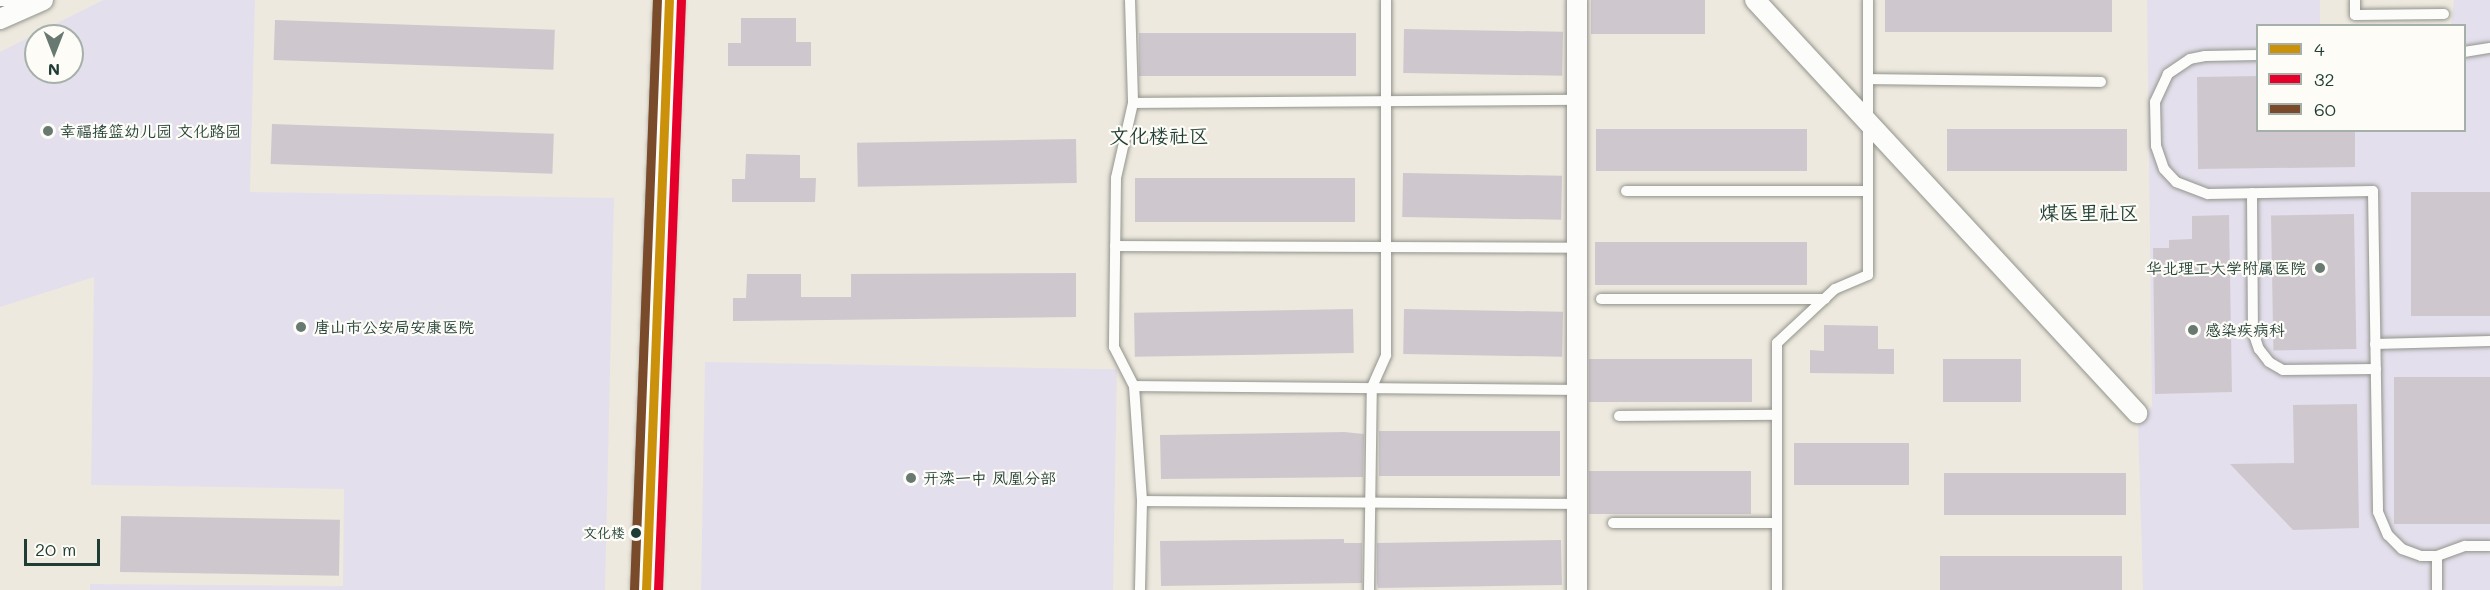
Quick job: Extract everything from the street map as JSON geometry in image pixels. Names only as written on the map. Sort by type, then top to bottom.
[{"type":"street","points":[[10,7],[43,0]]},
{"type":"street","points":[[646,590],[669,0]]},
{"type":"street","points":[[1576,590],[1577,0]]},
{"type":"street","points":[[1755,0],[2137,412]]},
{"type":"lane","points":[[1130,0],[1133,104],[1116,178],[1114,347],[1134,386],[1142,501],[1140,590]]},
{"type":"lane","points":[[1369,590],[1372,387],[1386,355],[1388,101],[1386,0]]},
{"type":"lane","points":[[1777,590],[1777,343],[1835,289],[1868,275],[1868,0]]},
{"type":"lane","points":[[2355,0],[2355,15],[2444,14]]},
{"type":"lane","points":[[2466,52],[2490,48]]},
{"type":"lane","points":[[2256,55],[2190,59],[2168,74],[2155,102],[2158,155],[2176,182],[2208,194],[2373,191],[2378,512],[2388,535],[2402,549],[2421,556],[2437,556],[2465,546],[2490,546]]},
{"type":"lane","points":[[1868,80],[2101,82]]},
{"type":"lane","points":[[1133,104],[1577,100]]},
{"type":"lane","points":[[1626,191],[1868,191]]},
{"type":"lane","points":[[2252,193],[2253,332],[2259,349],[2269,362],[2283,370],[2376,369]]},
{"type":"lane","points":[[1115,246],[1577,248]]},
{"type":"lane","points":[[1601,299],[1825,299]]},
{"type":"lane","points":[[2375,344],[2490,341]]},
{"type":"lane","points":[[1134,386],[1577,390]]},
{"type":"lane","points":[[1619,416],[1777,416]]},
{"type":"lane","points":[[1142,501],[1576,504]]},
{"type":"lane","points":[[1613,523],[1777,523]]},
{"type":"lane","points":[[2437,556],[2437,590]]},
{"type":"shaded area","points":[[103,0],[255,0],[250,192],[614,198],[605,590],[90,590],[90,584],[343,586],[344,489],[91,485],[94,277],[0,307],[0,52],[24,40],[24,84],[84,84],[84,24],[55,24]]},
{"type":"shaded area","name":"华北理工大学附属医院","points":[[2147,0],[2320,0],[2320,24],[2256,24],[2256,132],[2466,132],[2466,24],[2451,24],[2454,0],[2490,0],[2490,590],[2143,590],[2138,425],[2152,406]]},
{"type":"shaded area","name":"开滦一中 凤凰分部","points":[[705,362],[1117,369],[1113,590],[701,590]]},
{"type":"building","points":[[1591,0],[1705,0],[1705,34],[1591,34]]},
{"type":"building","points":[[1885,0],[2112,0],[2112,32],[1885,32]]},
{"type":"building","points":[[741,18],[796,18],[796,42],[811,42],[811,66],[728,66],[728,43],[741,43]]},
{"type":"building","points":[[275,20],[555,30],[553,70],[274,60]]},
{"type":"building","points":[[1404,29],[1563,32],[1562,76],[1403,73]]},
{"type":"building","points":[[1139,33],[1356,33],[1356,76],[1139,76]]},
{"type":"building","points":[[2256,76],[2256,132],[2355,132],[2355,167],[2198,169],[2197,77]]},
{"type":"building","points":[[272,124],[554,134],[552,174],[271,164]]},
{"type":"building","points":[[1596,129],[1807,129],[1807,171],[1596,171]]},
{"type":"building","points":[[1947,129],[2127,129],[2127,171],[1947,171]]},
{"type":"building","points":[[1076,139],[1077,183],[858,187],[857,143]]},
{"type":"building","points":[[746,154],[800,155],[800,178],[816,178],[815,202],[732,202],[732,179],[745,179]]},
{"type":"building","points":[[1403,173],[1562,176],[1561,220],[1402,217]]},
{"type":"building","points":[[1135,178],[1355,178],[1355,222],[1135,222]]},
{"type":"building","points":[[2411,192],[2490,192],[2490,316],[2411,316]]},
{"type":"building","points":[[2354,214],[2356,349],[2273,350],[2271,215]]},
{"type":"building","name":"感染疾病科","points":[[2229,215],[2232,392],[2155,394],[2153,248],[2169,248],[2169,240],[2192,239],[2192,216]]},
{"type":"building","points":[[1595,242],[1807,242],[1807,285],[1595,285]]},
{"type":"building","points":[[1076,273],[1076,317],[733,321],[733,298],[746,298],[747,274],[801,274],[801,297],[851,297],[851,274]]},
{"type":"building","points":[[1353,309],[1354,353],[1135,357],[1134,313]]},
{"type":"building","points":[[1404,309],[1563,312],[1562,357],[1403,354]]},
{"type":"building","points":[[1824,325],[1878,326],[1878,349],[1894,349],[1894,374],[1810,373],[1810,350],[1824,351]]},
{"type":"building","points":[[1589,359],[1752,359],[1752,402],[1589,402]]},
{"type":"building","points":[[1943,359],[2021,359],[2021,402],[1943,402]]},
{"type":"building","points":[[2394,377],[2490,377],[2490,524],[2394,524]]},
{"type":"building","points":[[2357,404],[2359,528],[2293,530],[2230,464],[2294,463],[2293,405]]},
{"type":"building","points":[[1379,431],[1560,431],[1560,476],[1379,476]]},
{"type":"building","points":[[1344,432],[1364,434],[1363,477],[1161,479],[1160,435]]},
{"type":"building","points":[[1794,443],[1909,443],[1909,485],[1794,485]]},
{"type":"building","points":[[1589,471],[1751,471],[1751,514],[1589,514]]},
{"type":"building","points":[[1944,473],[2126,473],[2126,515],[1944,515]]},
{"type":"building","points":[[121,516],[340,520],[339,576],[120,572]]},
{"type":"building","points":[[1344,539],[1344,543],[1362,543],[1362,583],[1161,586],[1160,541]]},
{"type":"building","points":[[1561,540],[1562,585],[1378,588],[1377,543]]},
{"type":"building","points":[[1940,556],[2122,556],[2122,590],[1940,590]]},
{"type":"transit line","name":"60","points":[[634,590],[657,0]]},
{"type":"transit line","name":"4","points":[[646,590],[669,0]]},
{"type":"transit line","name":"32","points":[[658,590],[681,0]]},
{"type":"place","name":"幸福摇篮幼儿园 文化路园","points":[[48,131]]},
{"type":"place","name":"华北理工大学附属医院","points":[[2320,268]]},
{"type":"place","name":"唐山市公安局安康医院","points":[[301,327]]},
{"type":"place","name":"感染疾病科","points":[[2193,330]]},
{"type":"place","name":"开滦一中 凤凰分部","points":[[911,478]]},
{"type":"place","name":"文化楼","points":[[636,533]]},
{"type":"district","name":"文化楼社区","points":[[1159,135]]},
{"type":"district","name":"煤医里社区","points":[[2089,212]]}]
